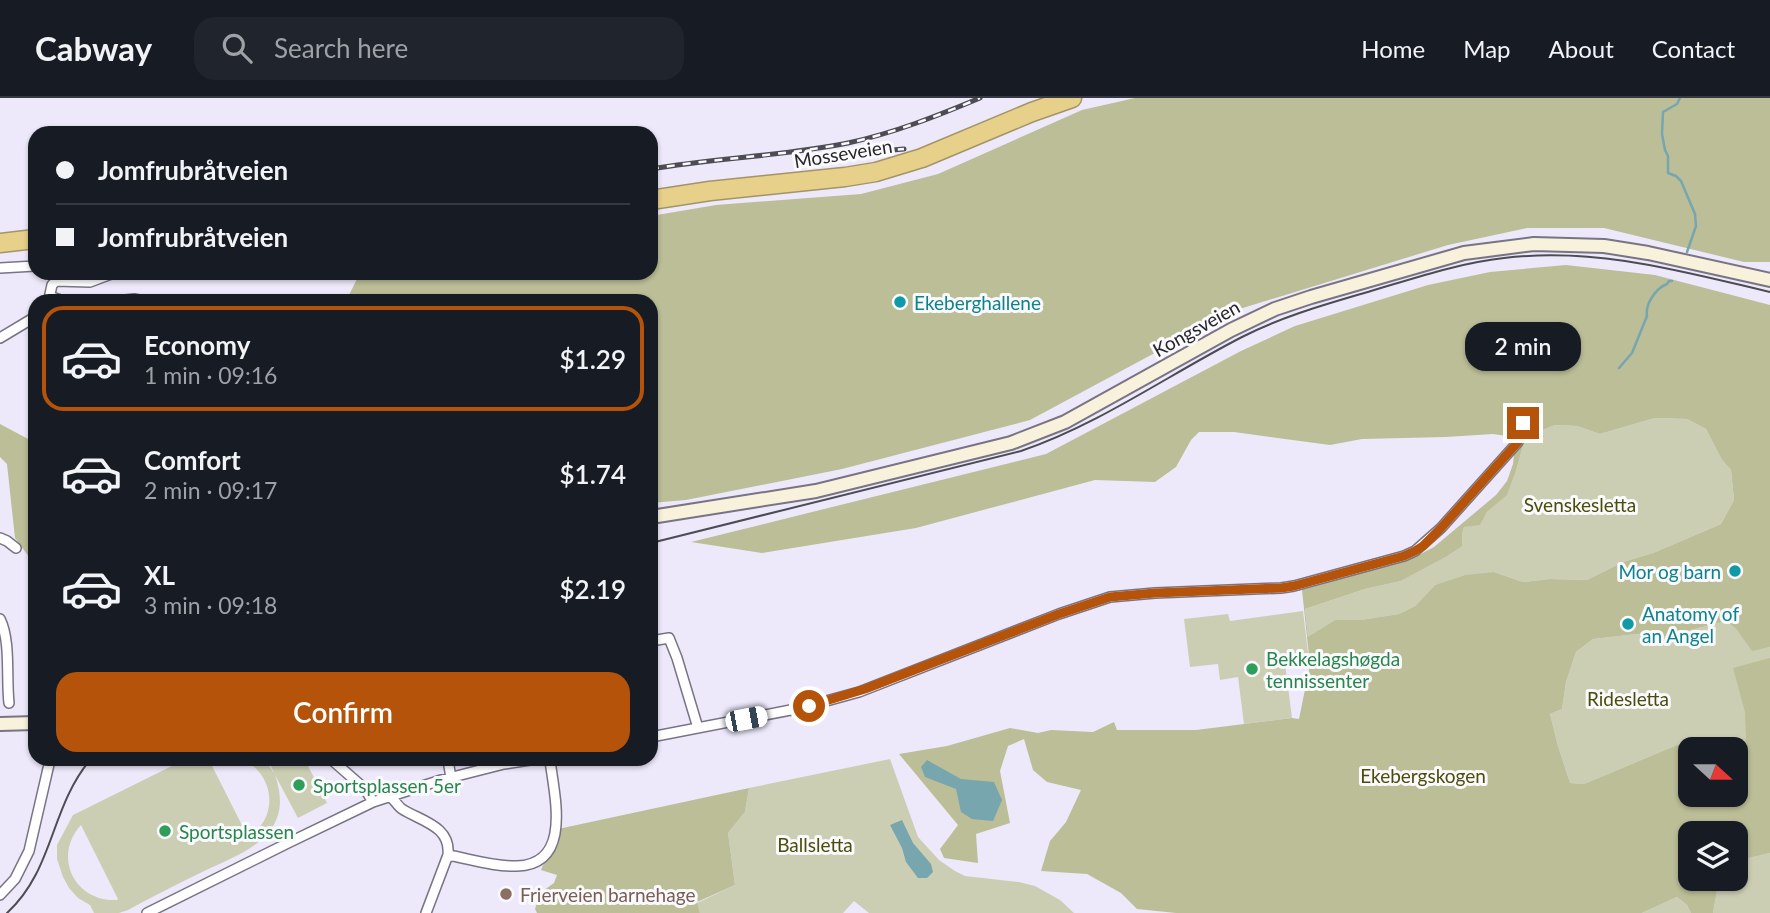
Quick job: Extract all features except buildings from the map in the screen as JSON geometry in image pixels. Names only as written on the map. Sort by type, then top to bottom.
[{"type":"highway","name":"Mosseveien","points":[[658,199],[876,172],[922,158],[1072,98]]},
{"type":"highway","points":[[0,243],[28,240]]},
{"type":"highway","points":[[0,253],[28,251]]},
{"type":"main road","name":"Kongsveien","points":[[658,516],[816,491],[1011,443],[1065,422],[1238,326],[1275,309],[1311,296],[1464,253],[1534,244],[1604,246],[1656,254],[1770,280]]},
{"type":"main road","points":[[0,724],[28,723]]},
{"type":"street","points":[[0,268],[28,266]]},
{"type":"street","points":[[50,294],[56,281],[95,280]]},
{"type":"street","points":[[0,338],[28,321]]},
{"type":"street","points":[[658,736],[801,708],[859,692],[1059,614],[1110,597],[1281,588],[1404,556],[1423,546],[1441,528],[1518,442],[1523,423]]},
{"type":"street","points":[[0,538],[16,548]]},
{"type":"street","points":[[0,619],[6,644],[9,703]]},
{"type":"street","points":[[658,640],[669,638],[698,729]]},
{"type":"street","points":[[0,895],[15,879],[29,851],[49,766]]},
{"type":"street","points":[[339,766],[365,789],[373,803]]},
{"type":"street","points":[[449,766],[451,778]]},
{"type":"street","points":[[146,913],[373,803],[496,766]]},
{"type":"street","points":[[448,855],[512,866],[528,865],[542,859],[549,851],[556,829],[551,766]]},
{"type":"street","points":[[391,797],[400,808],[440,830],[448,845],[448,855],[426,913]]},
{"type":"green space","points":[[1135,98],[1770,98],[1770,262],[1744,262],[1604,228],[1527,228],[1448,245],[1233,311],[1030,420],[842,469],[686,500],[658,502],[658,294],[350,294],[356,280],[658,280],[658,215],[716,205],[861,194],[938,174],[1082,110]]},
{"type":"green space","name":"Ekebergskogen","points":[[1566,265],[1655,275],[1770,305],[1770,647],[1752,651],[1736,629],[1726,621],[1663,637],[1637,634],[1593,639],[1576,652],[1566,682],[1562,709],[1550,714],[1570,783],[1584,784],[1678,745],[1678,807],[1748,807],[1748,737],[1745,712],[1733,668],[1770,658],[1770,853],[1748,858],[1748,821],[1678,821],[1678,891],[1717,891],[1713,913],[1691,913],[1687,905],[1677,897],[1642,913],[1176,913],[1137,909],[1121,893],[1087,874],[1041,871],[1050,841],[1066,822],[1081,790],[1047,782],[1033,770],[1024,739],[1008,746],[1000,771],[1010,823],[976,834],[978,863],[944,858],[940,849],[958,825],[899,754],[947,746],[1010,728],[1038,733],[1051,730],[1093,732],[1114,722],[1117,730],[1196,730],[1299,719],[1310,665],[1302,590],[1413,558],[1434,547],[1496,495],[1507,481],[1513,464],[1515,444],[1507,436],[1493,434],[1362,439],[1330,445],[1234,432],[1199,432],[1191,440],[1176,467],[1155,482],[1095,480],[916,528],[762,553],[691,542],[1046,454],[1241,351],[1295,326],[1428,285],[1490,272]],"holes":[[[1655,418],[1687,419],[1706,429],[1722,460],[1731,470],[1734,500],[1721,524],[1653,553],[1623,562],[1587,580],[1550,579],[1523,582],[1494,572],[1466,575],[1435,585],[1415,606],[1399,614],[1360,620],[1335,620],[1308,637],[1305,609],[1365,589],[1401,581],[1462,546],[1464,527],[1480,525],[1487,512],[1507,495],[1524,442],[1535,433],[1555,425],[1577,426],[1600,434]]]},
{"type":"green space","name":"Svenskesletta","points":[[1655,418],[1687,419],[1706,429],[1722,460],[1731,470],[1734,500],[1721,524],[1653,553],[1623,562],[1587,580],[1550,579],[1523,582],[1494,572],[1435,585],[1415,606],[1399,614],[1360,620],[1335,620],[1308,638],[1305,609],[1365,589],[1401,581],[1461,546],[1464,527],[1480,524],[1487,512],[1507,494],[1524,442],[1535,433],[1555,425],[1577,426],[1600,434]]},
{"type":"green space","points":[[0,424],[28,439],[28,556],[15,538],[7,464],[0,457]]},
{"type":"green space","name":"Bekkelagshøgda tennissenter","points":[[1303,611],[1309,660],[1285,664],[1292,718],[1244,724],[1238,677],[1220,680],[1218,664],[1190,667],[1184,619],[1228,614],[1230,621]]},
{"type":"green space","name":"Ridesletta","points":[[1726,621],[1736,629],[1752,650],[1770,647],[1770,705],[1748,737],[1678,737],[1678,745],[1584,784],[1570,783],[1550,714],[1562,709],[1566,682],[1576,652],[1593,639],[1637,634],[1663,637]]},
{"type":"green space","name":"Ballsletta","points":[[890,759],[918,837],[939,860],[965,876],[1035,886],[1060,900],[1074,913],[869,913],[854,901],[843,913],[700,913],[697,903],[735,885],[728,833],[745,812],[749,788]]},
{"type":"green space","name":"Sportsplassen","points":[[172,766],[212,766],[248,837],[258,829],[269,809],[267,786],[253,766],[269,766],[274,773],[271,766],[308,766],[327,803],[298,818],[275,775],[280,796],[278,814],[272,829],[261,840],[230,859],[119,913],[94,913],[90,905],[78,898],[63,877],[57,859],[57,845],[73,815]],"holes":[[[81,825],[117,900],[102,899],[90,894],[72,875],[68,850],[72,837]]]},
{"type":"green space","points":[[749,788],[745,812],[728,833],[735,885],[697,902],[700,913],[537,913],[535,909],[540,893],[554,883],[557,875],[541,870],[558,829]]},
{"type":"green space","points":[[1770,853],[1770,913],[1713,913],[1717,891],[1748,891],[1748,858]]},
{"type":"green space","points":[[1677,897],[1687,905],[1691,913],[1642,913]]},
{"type":"shaded area","points":[[927,760],[961,779],[994,782],[1002,800],[993,821],[972,819],[961,812],[956,789],[925,777],[921,767]]},
{"type":"shaded area","points":[[902,820],[913,843],[931,864],[933,872],[927,878],[918,878],[906,862],[890,825]]},
{"type":"waterway","points":[[1680,98],[1677,104],[1663,112],[1662,134],[1668,156],[1668,173],[1681,181],[1695,214],[1696,226],[1687,252]]},
{"type":"waterway","points":[[1619,368],[1632,353],[1652,297],[1672,281]]},
{"type":"tram line","points":[[658,541],[1021,451],[1106,413],[1214,352],[1273,323],[1305,311],[1470,263],[1538,255],[1606,258],[1671,269],[1770,292]]},
{"type":"tram line","points":[[7,913],[34,878],[67,798],[86,766]]},
{"type":"railway","points":[[658,168],[848,143],[915,124],[980,98]]},
{"type":"railway","points":[[834,155],[904,149]]},
{"type":"place","name":"Ekeberghallene","points":[[900,302]]},
{"type":"place","name":"Mor og barn","points":[[1735,571]]},
{"type":"place","name":"Anatomy of an Angel","points":[[1628,624]]},
{"type":"place","name":"Bekkelagshøgda tennissenter","points":[[1252,669]]},
{"type":"place","name":"Sportsplassen 5er","points":[[299,785]]},
{"type":"place","name":"Sportsplassen","points":[[165,831]]},
{"type":"place","name":"Frierveien barnehage","points":[[506,894]]},
{"type":"route","points":[[809,706],[865,689],[1110,597],[1281,588],[1404,556],[1423,546],[1518,442],[1523,423]]}]
